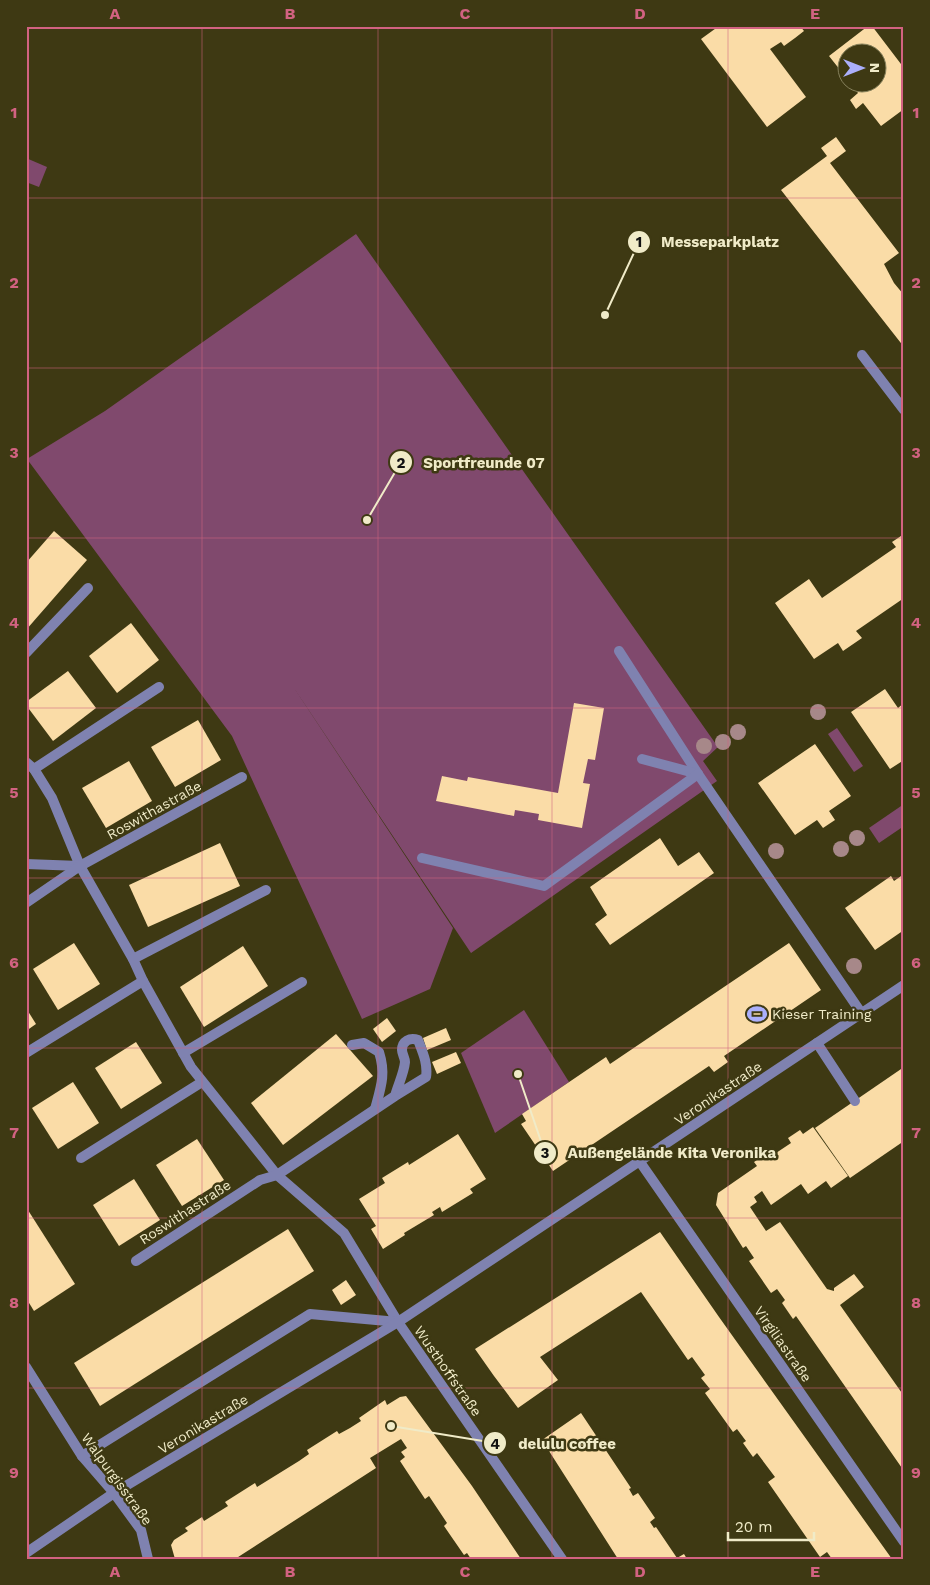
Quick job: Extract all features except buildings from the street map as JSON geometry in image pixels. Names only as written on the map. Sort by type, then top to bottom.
[{"type":"street","points":[[862,355],[904,410]]},
{"type":"street","points":[[26,653],[88,588]]},
{"type":"street","points":[[619,651],[698,774],[862,1014]]},
{"type":"street","points":[[159,687],[30,765],[52,798],[80,866],[183,1052],[202,1082],[276,1175],[344,1233],[398,1322]]},
{"type":"street","points":[[642,759],[698,774]]},
{"type":"street","points":[[422,858],[544,886],[698,774]]},
{"type":"street","name":"Roswithastraße","points":[[26,903],[80,866],[242,777]]},
{"type":"street","points":[[26,864],[80,866]]},
{"type":"street","points":[[133,959],[266,890]]},
{"type":"street","points":[[26,1054],[143,981]]},
{"type":"street","points":[[183,1052],[302,982]]},
{"type":"street","name":"Veronikastraße","points":[[26,1554],[114,1493],[398,1322],[904,985]]},
{"type":"street","name":"Roswithastraße","points":[[136,1261],[260,1180],[276,1175],[426,1077],[427,1069],[424,1056],[418,1040],[413,1038],[407,1039],[403,1044],[402,1050],[405,1061],[395,1096]]},
{"type":"street","points":[[817,1043],[855,1101]]},
{"type":"street","points":[[352,1045],[364,1044],[379,1052],[383,1064],[383,1080],[376,1109]]},
{"type":"street","points":[[81,1158],[202,1082]]},
{"type":"street","name":"Virgiliastraße","points":[[640,1162],[904,1542]]},
{"type":"street","points":[[82,1456],[310,1314],[398,1322]]},
{"type":"street","name":"Wusthoffstraße","points":[[398,1322],[562,1559]]},
{"type":"street","name":"Walpurgisstraße","points":[[26,1367],[82,1456],[114,1493],[141,1530],[148,1559]]},
{"type":"shaded area","points":[[26,158],[47,167],[39,187],[26,182]]},
{"type":"shaded area","points":[[356,234],[718,747],[703,761],[717,781],[471,953],[294,688],[453,928],[430,989],[362,1019],[232,736],[27,459],[105,411]]},
{"type":"shaded area","points":[[837,728],[863,766],[854,772],[828,734]]},
{"type":"shaded area","points":[[904,804],[904,826],[879,843],[869,828]]},
{"type":"shaded area","points":[[524,1010],[569,1082],[495,1133],[461,1053]]},
{"type":"place","name":"Messeparkplatz","points":[[605,315]]},
{"type":"place","name":"Sportfreunde 07","points":[[367,520]]},
{"type":"place","name":"Kieser Training","points":[[757,1014]]},
{"type":"place","name":"Außengelände Kita Veronika","points":[[518,1074]]},
{"type":"place","name":"delulu coffee","points":[[391,1426]]}]
